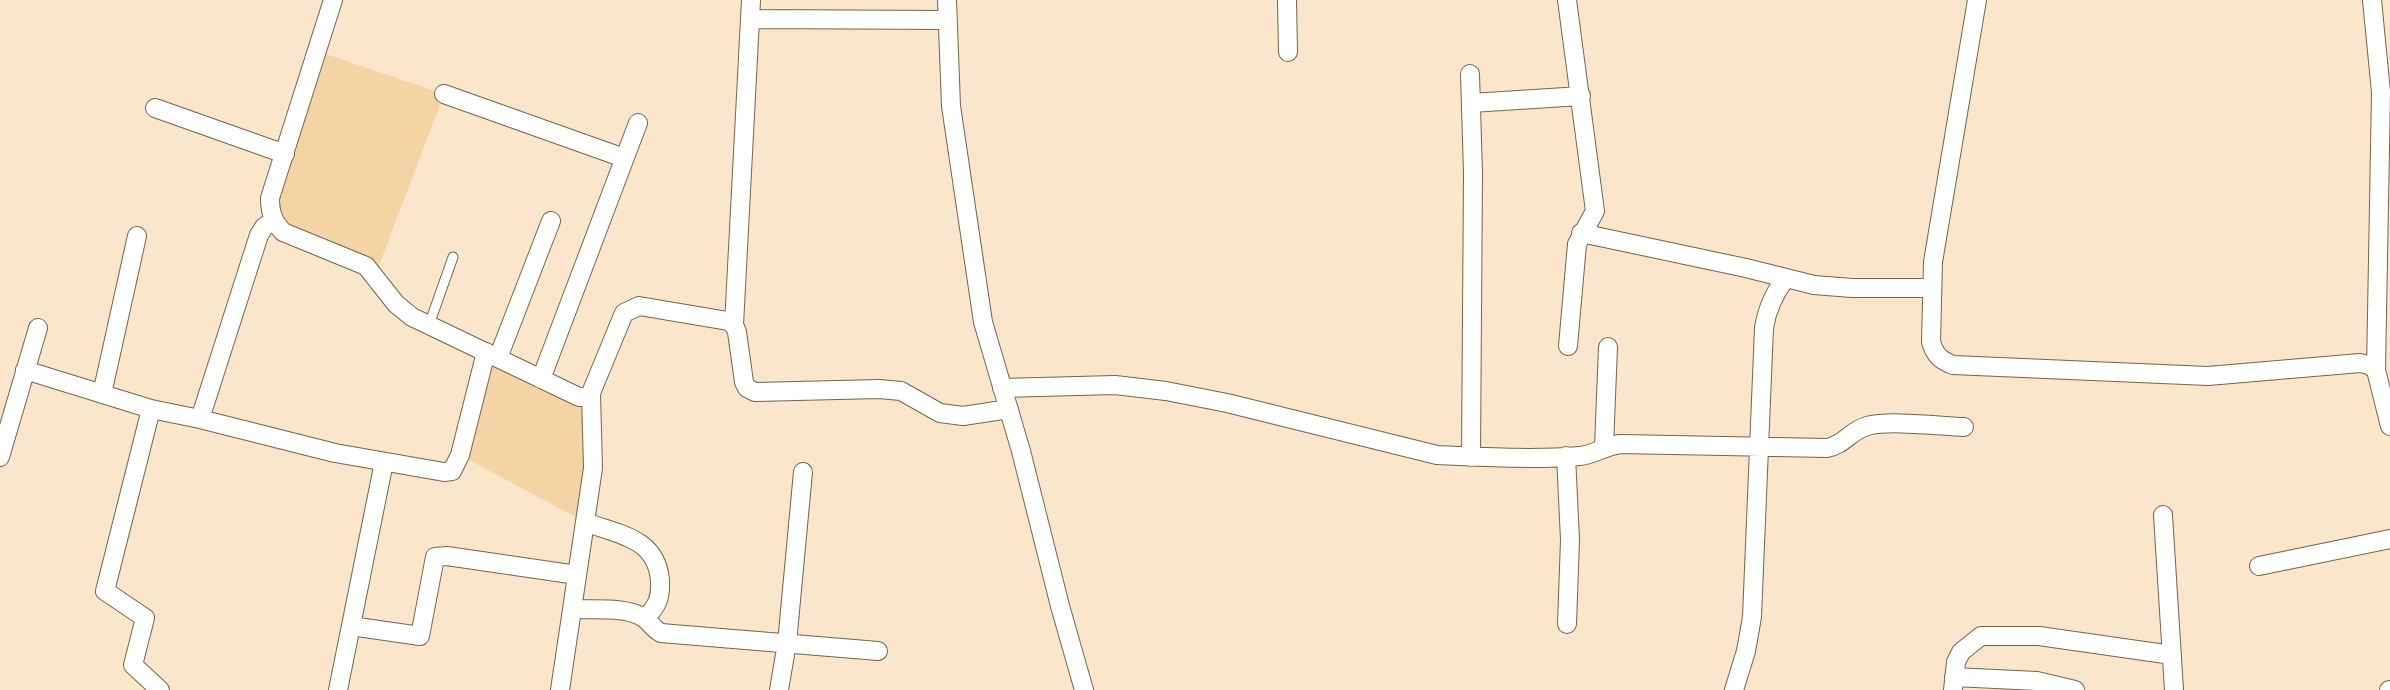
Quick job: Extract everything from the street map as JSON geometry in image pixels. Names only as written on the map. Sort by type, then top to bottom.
[{"type":"street","points":[[333,0],[286,154],[270,198],[274,221],[283,232],[366,266],[396,304],[412,317],[579,397],[586,397],[591,393]]},
{"type":"street","points":[[734,325],[751,0]]},
{"type":"street","points":[[947,0],[950,106],[970,228],[976,288],[983,322],[1009,409],[1084,690]]},
{"type":"street","points":[[1287,0],[1288,52]]},
{"type":"street","points":[[1567,0],[1595,211],[1593,218],[1581,233],[1577,244],[1568,346]]},
{"type":"street","points":[[1977,0],[1933,262],[1931,342],[1935,353],[1942,361],[1953,366],[2190,376],[2360,363],[2369,365],[2376,370]]},
{"type":"street","points":[[2372,0],[2381,92],[2376,370],[2390,426]]},
{"type":"street","points":[[750,20],[948,20]]},
{"type":"street","points":[[1470,74],[1473,173],[1471,457]]},
{"type":"street","points":[[444,94],[624,158]]},
{"type":"street","points":[[1471,103],[1581,96]]},
{"type":"street","points":[[155,108],[286,154]]},
{"type":"street","points":[[541,379],[638,124]]},
{"type":"street","points":[[200,419],[259,235],[264,228],[274,221]]},
{"type":"street","points":[[26,370],[151,409],[200,419],[335,453],[444,472],[452,471],[460,455],[492,355],[551,221]]},
{"type":"street","points":[[1581,233],[1746,268],[1814,285],[1852,288],[1931,288]]},
{"type":"street","points":[[102,394],[137,236]]},
{"type":"street","points":[[1734,690],[1746,650],[1752,616],[1760,446],[1761,356],[1764,328],[1767,311],[1774,294],[1786,279]]},
{"type":"street","points":[[560,690],[593,468],[591,393],[624,313],[630,309],[640,306],[728,321],[734,325],[738,332],[744,382],[747,388],[755,392],[879,388],[901,391],[940,413],[963,416],[1009,409]]},
{"type":"street","points":[[0,457],[38,328]]},
{"type":"street","points":[[1604,447],[1608,347]]},
{"type":"street","points":[[1002,388],[1115,385],[1166,391],[1227,403],[1438,455],[1471,457],[1582,456],[1604,447],[1620,444],[1836,446],[1857,430],[1878,424],[1964,427]]},
{"type":"street","points":[[151,409],[105,591],[144,618],[133,665],[160,690]]},
{"type":"street","points":[[1566,456],[1570,540],[1567,624]]},
{"type":"street","points":[[338,690],[384,462]]},
{"type":"street","points":[[779,690],[787,644],[803,472]]},
{"type":"street","points":[[2164,515],[2174,690]]},
{"type":"street","points":[[585,522],[639,542],[651,552],[659,567],[661,595],[656,609],[645,618]]},
{"type":"street","points":[[2259,566],[2390,540]]},
{"type":"street","points":[[351,626],[420,636],[435,557],[448,556],[577,576]]},
{"type":"street","points":[[572,609],[627,612],[645,618],[652,629],[661,633],[878,651]]},
{"type":"street","points":[[2074,690],[2037,681],[1953,684],[1956,662],[1961,652],[1981,636],[2040,636],[2172,655]]},
{"type":"lane","points":[[429,325],[453,257]]},
{"type":"shaded area","points":[[317,51],[444,94],[375,276],[273,221],[285,154]]},
{"type":"shaded area","points":[[486,352],[591,393],[585,522],[460,455]]}]
